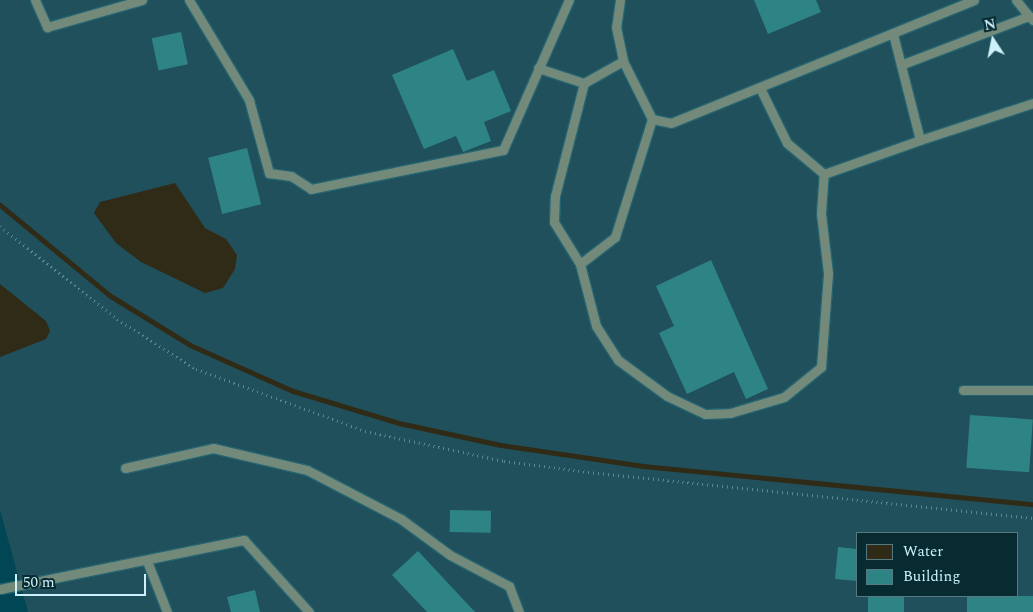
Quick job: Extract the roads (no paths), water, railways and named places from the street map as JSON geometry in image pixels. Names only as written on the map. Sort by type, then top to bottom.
[{"type":"lane","points":[[35,0],[47,27],[142,0]]},
{"type":"lane","points":[[189,0],[250,100],[269,173],[291,176],[311,189],[503,150],[569,0]]},
{"type":"lane","points":[[580,264],[614,237],[652,119],[623,61],[616,27],[620,0]]},
{"type":"lane","points":[[652,119],[671,123],[974,0]]},
{"type":"lane","points":[[903,64],[1031,18],[1016,0]]},
{"type":"lane","points":[[893,34],[903,64],[920,140]]},
{"type":"lane","points":[[623,61],[584,83],[555,196],[554,222],[580,264],[596,326],[618,360],[666,396],[705,414],[730,413],[784,397],[820,367],[828,273],[822,213],[824,174]]},
{"type":"lane","points":[[538,68],[584,83]]},
{"type":"lane","points":[[760,88],[787,143],[824,174]]},
{"type":"lane","points":[[824,174],[1033,103]]},
{"type":"lane","points":[[962,390],[1033,390]]},
{"type":"lane","points":[[125,468],[213,448],[307,470],[402,519],[450,555],[509,586],[519,612]]},
{"type":"lane","points":[[0,589],[244,540],[309,612]]},
{"type":"lane","points":[[147,560],[167,612]]},
{"type":"water","points":[[175,183],[205,228],[226,239],[237,255],[235,269],[223,288],[205,293],[141,262],[116,243],[94,213],[100,202]]},
{"type":"water","points":[[0,284],[46,321],[50,331],[46,339],[0,357]]},
{"type":"waterway","points":[[0,205],[109,295],[190,345],[293,391],[399,423],[501,445],[643,466],[1033,504]]}]
